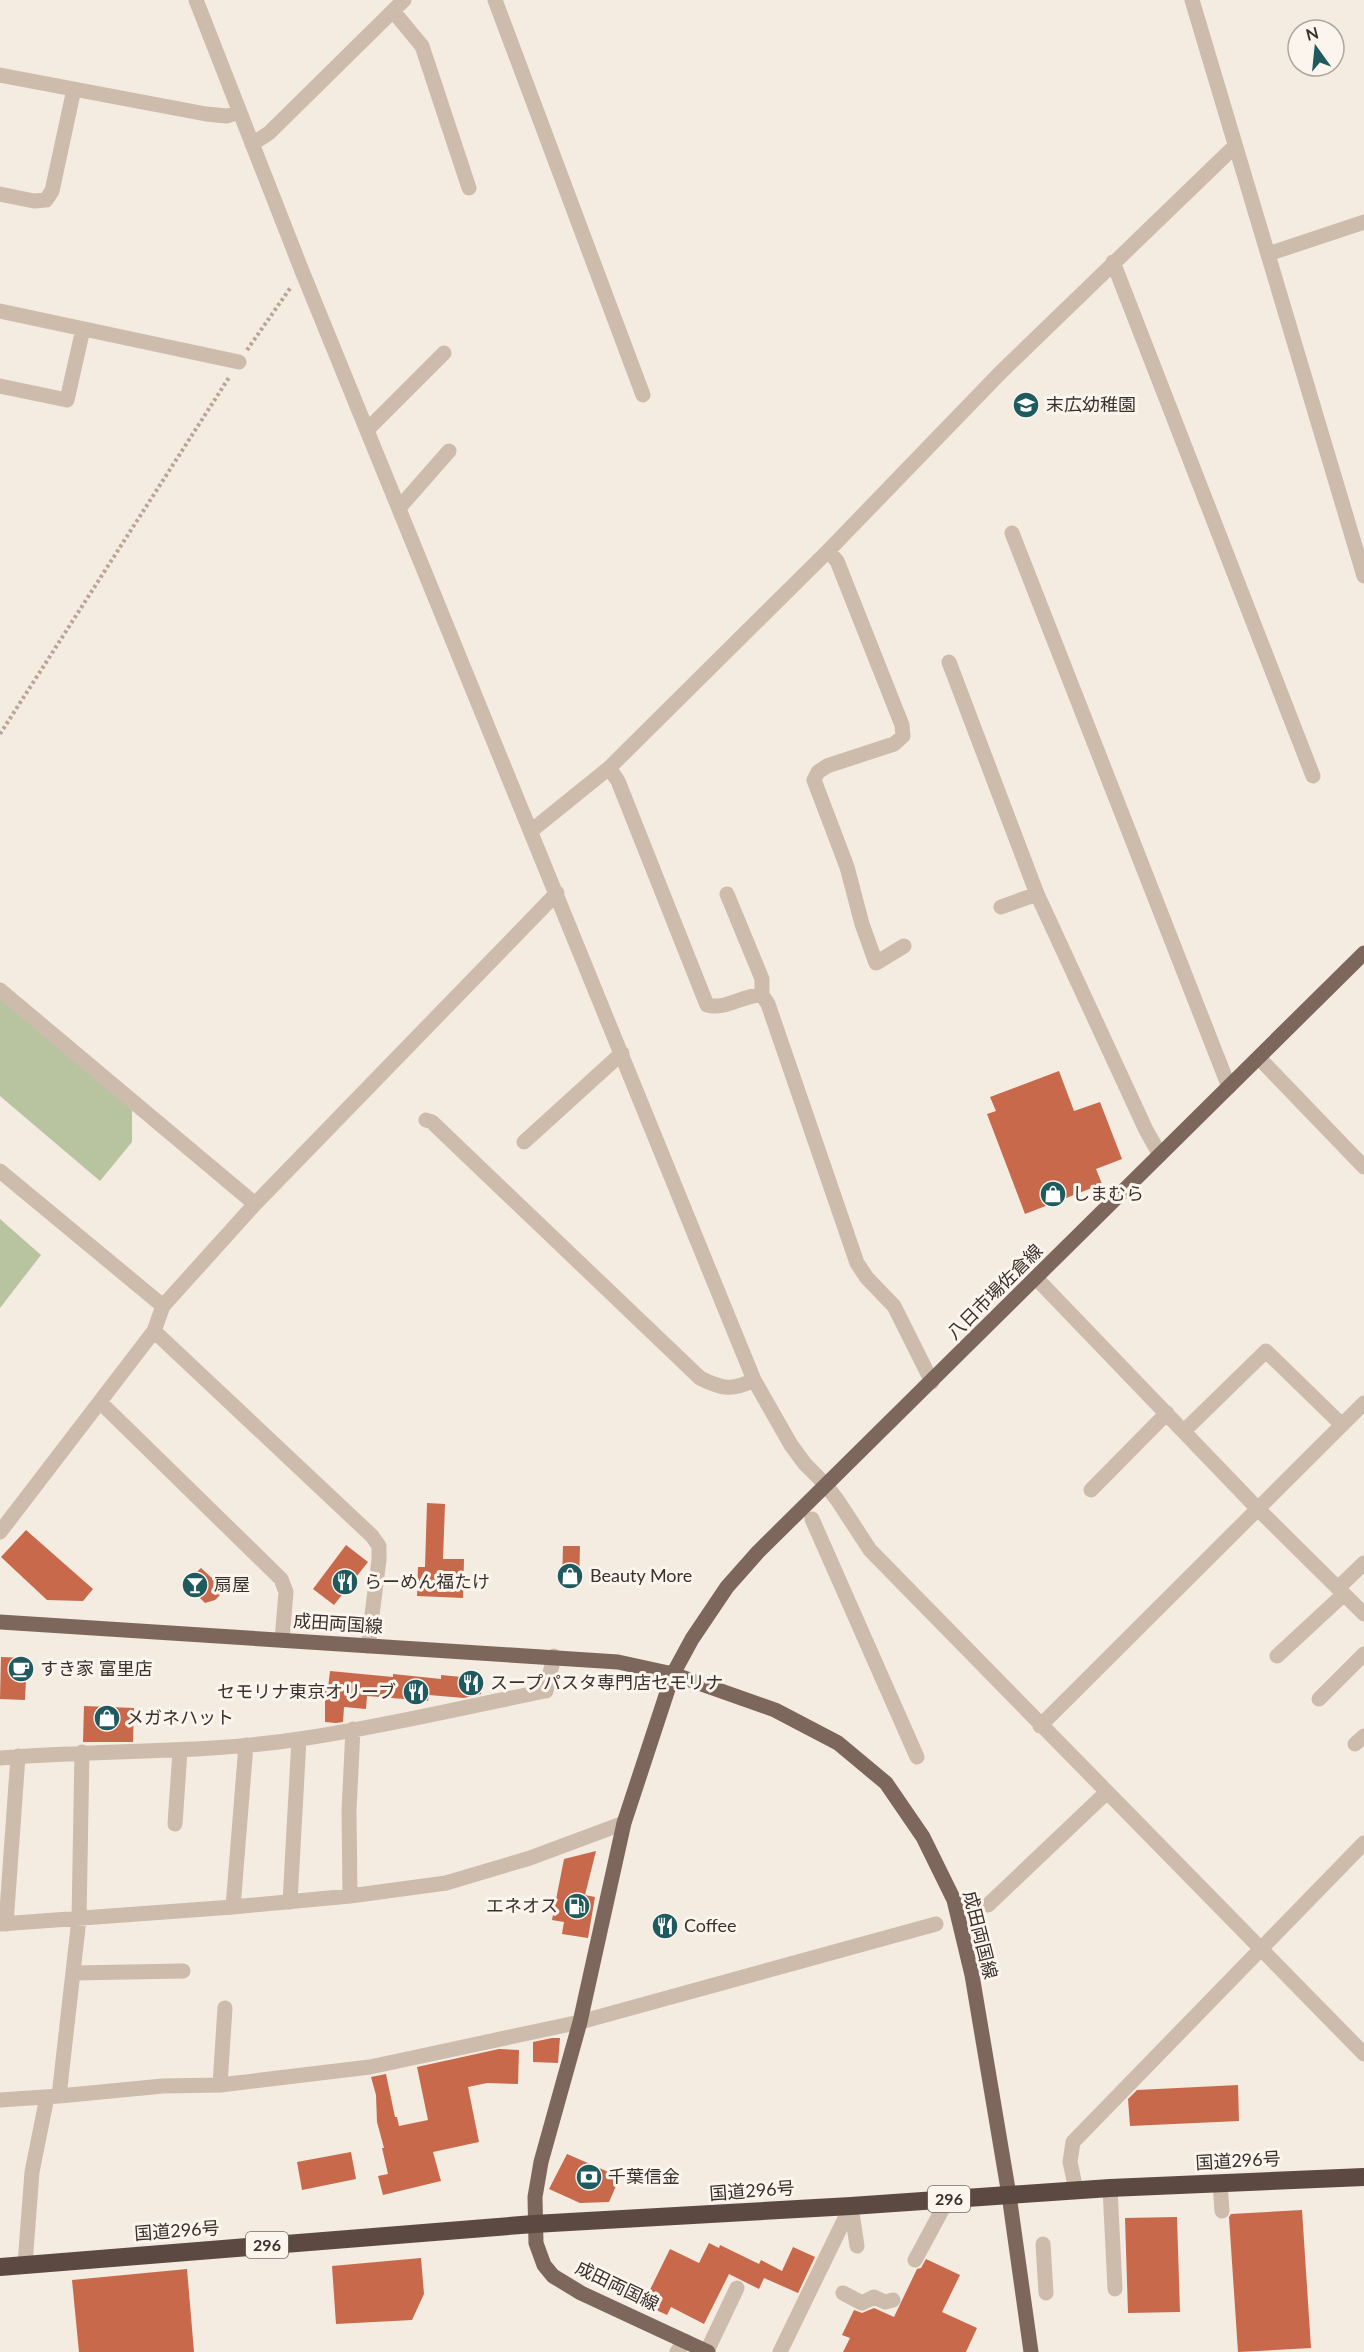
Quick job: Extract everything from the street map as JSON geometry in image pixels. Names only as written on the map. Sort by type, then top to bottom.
[{"type":"highway","name":"国道296号","points":[[0,2267],[534,2224],[851,2206],[1110,2188],[1364,2177]]},
{"type":"main road","name":"八日市場佐倉線","points":[[673,1674],[692,1639],[727,1587],[758,1551],[932,1382],[1364,953]]},
{"type":"main road","name":"成田両国線","points":[[0,1622],[554,1656],[618,1662],[673,1674],[775,1710],[838,1743],[886,1783],[923,1837],[954,1900],[972,1976],[1009,2195],[1031,2352]]},
{"type":"main road","name":"成田両国線","points":[[673,1674],[624,1823],[580,2022],[541,2162],[535,2197],[534,2224],[536,2243],[544,2265],[554,2276],[581,2293],[681,2346],[707,2352]]},
{"type":"street","points":[[196,0],[302,271],[754,1380],[791,1445],[805,1464],[826,1485],[870,1550],[1364,2054]]},
{"type":"street","points":[[495,0],[643,395]]},
{"type":"street","points":[[1191,0],[1234,147],[1357,529],[1364,576]]},
{"type":"street","points":[[252,144],[269,133],[398,5],[422,46],[469,188]]},
{"type":"street","points":[[0,75],[206,114],[227,116],[236,113],[238,109]]},
{"type":"street","points":[[0,194],[34,201],[46,200],[52,191],[74,89]]},
{"type":"street","points":[[531,831],[609,768],[828,551],[1001,372],[1234,147]]},
{"type":"street","points":[[1268,254],[1364,222]]},
{"type":"street","points":[[1113,262],[1313,776]]},
{"type":"street","points":[[0,311],[239,362]]},
{"type":"street","points":[[0,386],[67,400],[83,329]]},
{"type":"street","points":[[367,430],[444,353]]},
{"type":"street","points":[[399,508],[449,452]]},
{"type":"street","points":[[1012,533],[1229,1087]]},
{"type":"street","points":[[828,551],[837,561],[902,725],[903,736],[894,744],[827,766],[818,772],[814,780],[847,867],[861,924],[876,963],[904,946]]},
{"type":"street","points":[[949,662],[1037,894],[1146,1130],[1160,1155]]},
{"type":"street","points":[[609,768],[618,781],[707,1005],[718,1008],[750,995],[762,995]]},
{"type":"street","points":[[0,1532],[154,1331],[163,1306],[255,1204],[557,893]]},
{"type":"street","points":[[727,894],[762,979],[762,995],[768,1004],[857,1263],[867,1278],[894,1306],[932,1382]]},
{"type":"street","points":[[1001,907],[1037,894]]},
{"type":"street","points":[[0,990],[255,1204]]},
{"type":"street","points":[[524,1142],[622,1053]]},
{"type":"street","points":[[1259,1058],[1364,1167]]},
{"type":"street","points":[[426,1120],[432,1122],[700,1378],[725,1388],[739,1388],[754,1380]]},
{"type":"street","points":[[0,1172],[163,1306]]},
{"type":"street","points":[[1036,1279],[1258,1509],[1364,1614]]},
{"type":"street","points":[[154,1331],[372,1536],[379,1546],[368,1646]]},
{"type":"street","points":[[1184,1431],[1266,1351],[1342,1425]]},
{"type":"street","points":[[100,1403],[281,1579],[286,1592],[282,1640]]},
{"type":"street","points":[[1040,1726],[1364,1403]]},
{"type":"street","points":[[1091,1490],[1167,1413]]},
{"type":"street","points":[[812,1520],[917,1757]]},
{"type":"street","points":[[1277,1656],[1341,1591],[1364,1563]]},
{"type":"street","points":[[1319,1700],[1364,1654]]},
{"type":"street","points":[[0,1758],[82,1752],[180,1750],[299,1739],[546,1691],[554,1656]]},
{"type":"street","points":[[350,1896],[349,1810],[353,1729]]},
{"type":"street","points":[[290,1902],[299,1739]]},
{"type":"street","points":[[233,1907],[246,1745]]},
{"type":"street","points":[[176,1824],[180,1750]]},
{"type":"street","points":[[25,2264],[32,2172],[53,2097],[73,1973],[79,1919],[82,1752]]},
{"type":"street","points":[[18,1756],[3,1924],[290,1902],[446,1883],[530,1858],[624,1823]]},
{"type":"street","points":[[987,1905],[1107,1792]]},
{"type":"street","points":[[1076,2190],[1070,2162],[1073,2142],[1364,1843]]},
{"type":"street","points":[[0,2100],[163,2086],[220,2085],[370,2067],[580,2022],[936,1923]]},
{"type":"street","points":[[73,1973],[183,1971]]},
{"type":"street","points":[[220,2085],[225,2008]]},
{"type":"street","points":[[1220,2183],[1222,2211]]},
{"type":"street","points":[[1110,2188],[1115,2289]]},
{"type":"street","points":[[915,2259],[948,2199]]},
{"type":"street","points":[[851,2206],[857,2246]]},
{"type":"street","points":[[780,2352],[851,2206]]},
{"type":"street","points":[[1043,2244],[1046,2293]]},
{"type":"street","points":[[707,2352],[737,2288]]},
{"type":"street","points":[[843,2293],[862,2303],[874,2297],[885,2302],[893,2300]]},
{"type":"path","points":[[0,734],[239,362],[302,271]]},
{"type":"green space","points":[[0,997],[132,1104],[132,1142],[100,1181],[0,1096]]},
{"type":"green space","points":[[0,1219],[41,1255],[0,1308]]},
{"type":"building","points":[[1059,1071],[1074,1111],[1100,1102],[1122,1159],[1096,1169],[1102,1184],[1025,1214],[987,1114],[996,1111],[990,1097]]},
{"type":"building","points":[[427,1503],[445,1504],[443,1559],[464,1559],[463,1598],[417,1596],[418,1567],[425,1567]]},
{"type":"building","points":[[26,1530],[93,1589],[83,1601],[47,1600],[1,1557]]},
{"type":"building","points":[[346,1545],[368,1562],[334,1605],[313,1589]]},
{"type":"building","points":[[563,1546],[580,1546],[579,1584],[562,1583]]},
{"type":"building","points":[[201,1568],[225,1590],[215,1600],[205,1603],[185,1583]]},
{"type":"building","points":[[1,1657],[27,1658],[25,1700],[0,1699]]},
{"type":"building","points":[[330,1671],[393,1677],[393,1674],[441,1679],[441,1675],[482,1679],[481,1694],[464,1698],[429,1695],[428,1701],[367,1696],[366,1709],[344,1707],[343,1722],[325,1722],[325,1687],[328,1688]]},
{"type":"building","points":[[84,1706],[134,1708],[133,1742],[83,1742]]},
{"type":"building","points":[[596,1851],[585,1895],[595,1897],[588,1938],[562,1934],[564,1922],[552,1920],[564,1859]]},
{"type":"building","points":[[560,2038],[558,2063],[533,2062],[533,2042]]},
{"type":"building","points":[[499,2049],[519,2050],[518,2084],[487,2083],[468,2087],[479,2142],[433,2152],[441,2181],[383,2195],[378,2176],[388,2174],[377,2122],[376,2095],[371,2077],[386,2074],[399,2126],[428,2120],[417,2067]]},
{"type":"building","points":[[1238,2085],[1239,2121],[1130,2126],[1128,2099],[1137,2090]]},
{"type":"building","points":[[351,2152],[356,2179],[302,2190],[297,2162]]},
{"type":"building","points":[[567,2154],[620,2177],[609,2202],[580,2203],[549,2189]]},
{"type":"building","points":[[1302,2210],[1311,2348],[1238,2352],[1229,2217],[1231,2214]]},
{"type":"building","points":[[1177,2217],[1180,2312],[1128,2313],[1125,2218]]},
{"type":"building","points":[[709,2243],[719,2248],[720,2245],[759,2264],[761,2260],[782,2271],[793,2247],[815,2257],[798,2293],[764,2278],[759,2289],[729,2274],[704,2324],[671,2307],[667,2315],[643,2304],[670,2249],[699,2263]]},
{"type":"building","points":[[421,2258],[424,2294],[412,2320],[336,2324],[332,2266]]},
{"type":"building","points":[[926,2259],[960,2275],[942,2312],[977,2328],[966,2352],[843,2352],[850,2338],[842,2335],[854,2310],[862,2313],[874,2308],[894,2317],[917,2269],[921,2268]]},
{"type":"building","points":[[187,2269],[194,2352],[79,2352],[72,2280]]},
{"type":"place","name":"末広幼稚園","points":[[1026,405]]},
{"type":"place","name":"しまむら","points":[[1053,1194]]},
{"type":"place","name":"Beauty More","points":[[570,1576]]},
{"type":"place","name":"らーめん福たけ","points":[[345,1582]]},
{"type":"place","name":"扇屋","points":[[195,1585]]},
{"type":"place","name":"すき家 富里店","points":[[21,1669]]},
{"type":"place","name":"スープパスタ専門店セモリナ","points":[[471,1683]]},
{"type":"place","name":"セモリナ東京オリーブ","points":[[416,1692]]},
{"type":"place","name":"メガネハット","points":[[107,1718]]},
{"type":"place","name":"エネオス","points":[[577,1906]]},
{"type":"place","name":"Coffee","points":[[665,1926]]},
{"type":"place","name":"千葉信金","points":[[589,2177]]}]
